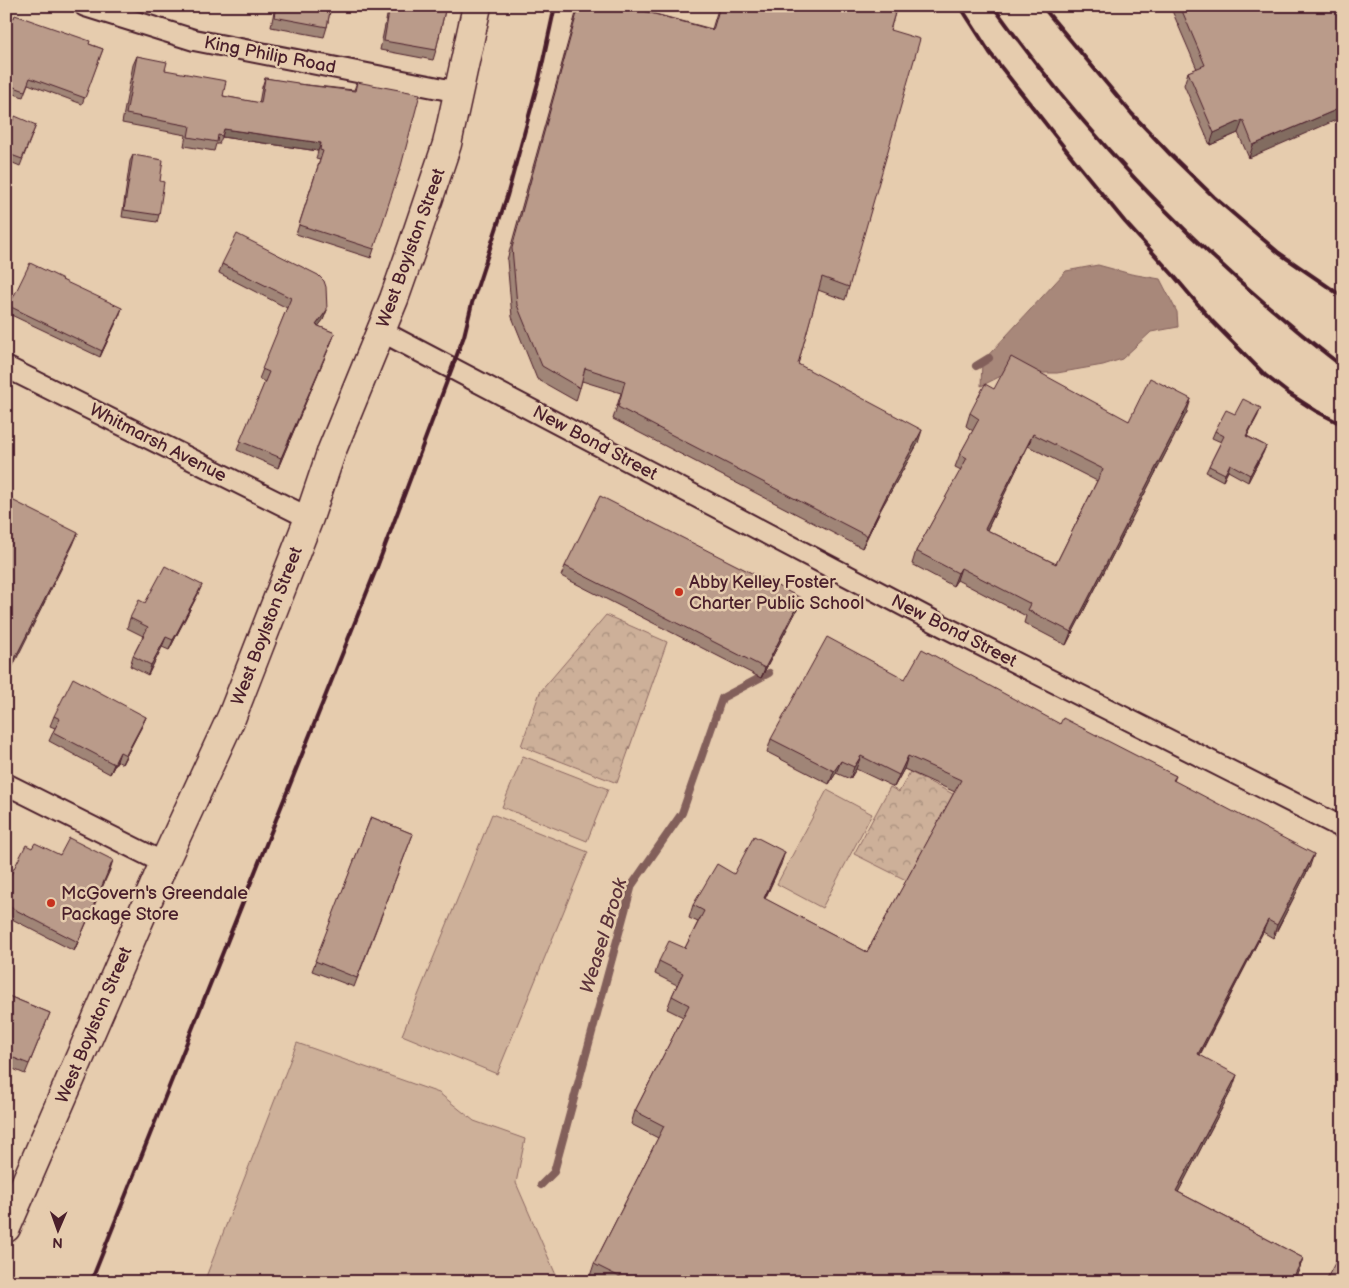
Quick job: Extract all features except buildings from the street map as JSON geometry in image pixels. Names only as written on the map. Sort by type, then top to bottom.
[{"type":"main road","name":"West Boylston Street","points":[[6,1228],[12,1199],[232,716],[309,518],[332,450],[381,331],[433,188],[447,144],[477,6]]},
{"type":"street","name":"King Philip Road","points":[[84,6],[105,10],[194,40],[459,92]]},
{"type":"street","name":"New Bond Street","points":[[381,331],[942,626],[1343,828]]},
{"type":"street","name":"Whitmarsh Avenue","points":[[6,367],[309,518]]},
{"type":"street","points":[[6,784],[164,863]]},
{"type":"green space","points":[[606,615],[667,642],[617,783],[521,746],[540,692]]},
{"type":"green space","points":[[523,756],[608,789],[587,841],[502,807]]},
{"type":"green space","points":[[910,772],[953,794],[908,881],[854,854],[890,787],[899,792]]},
{"type":"green space","points":[[827,790],[872,814],[822,908],[777,884]]},
{"type":"green space","points":[[492,814],[588,852],[497,1074],[402,1035]]},
{"type":"green space","points":[[297,1043],[439,1093],[474,1121],[525,1139],[516,1183],[559,1282],[204,1282]]},
{"type":"shaded area","points":[[1098,265],[1131,274],[1160,279],[1177,312],[1178,327],[1151,332],[1122,359],[1103,365],[1057,373],[1007,373],[981,386],[982,362],[1066,271]]},
{"type":"waterway","name":"Weasel Brook","points":[[976,366],[989,358]]},
{"type":"waterway","name":"Weasel Brook","points":[[541,1185],[554,1172],[632,885],[682,813],[722,698],[769,673]]},
{"type":"railway","points":[[91,1282],[377,567],[464,336],[472,303],[507,196],[539,79],[555,6]]},
{"type":"railway","points":[[960,6],[990,53],[1075,161],[1125,222],[1212,321],[1265,375],[1316,411],[1343,425]]},
{"type":"railway","points":[[993,6],[1070,105],[1155,199],[1246,287],[1343,367]]},
{"type":"railway","points":[[1042,6],[1132,114],[1214,197],[1279,253],[1343,297]]},
{"type":"place","name":"Abby Kelley Foster Charter Public School","points":[[679,592]]},
{"type":"place","name":"McGovern's Greendale Package Store","points":[[51,903]]}]
